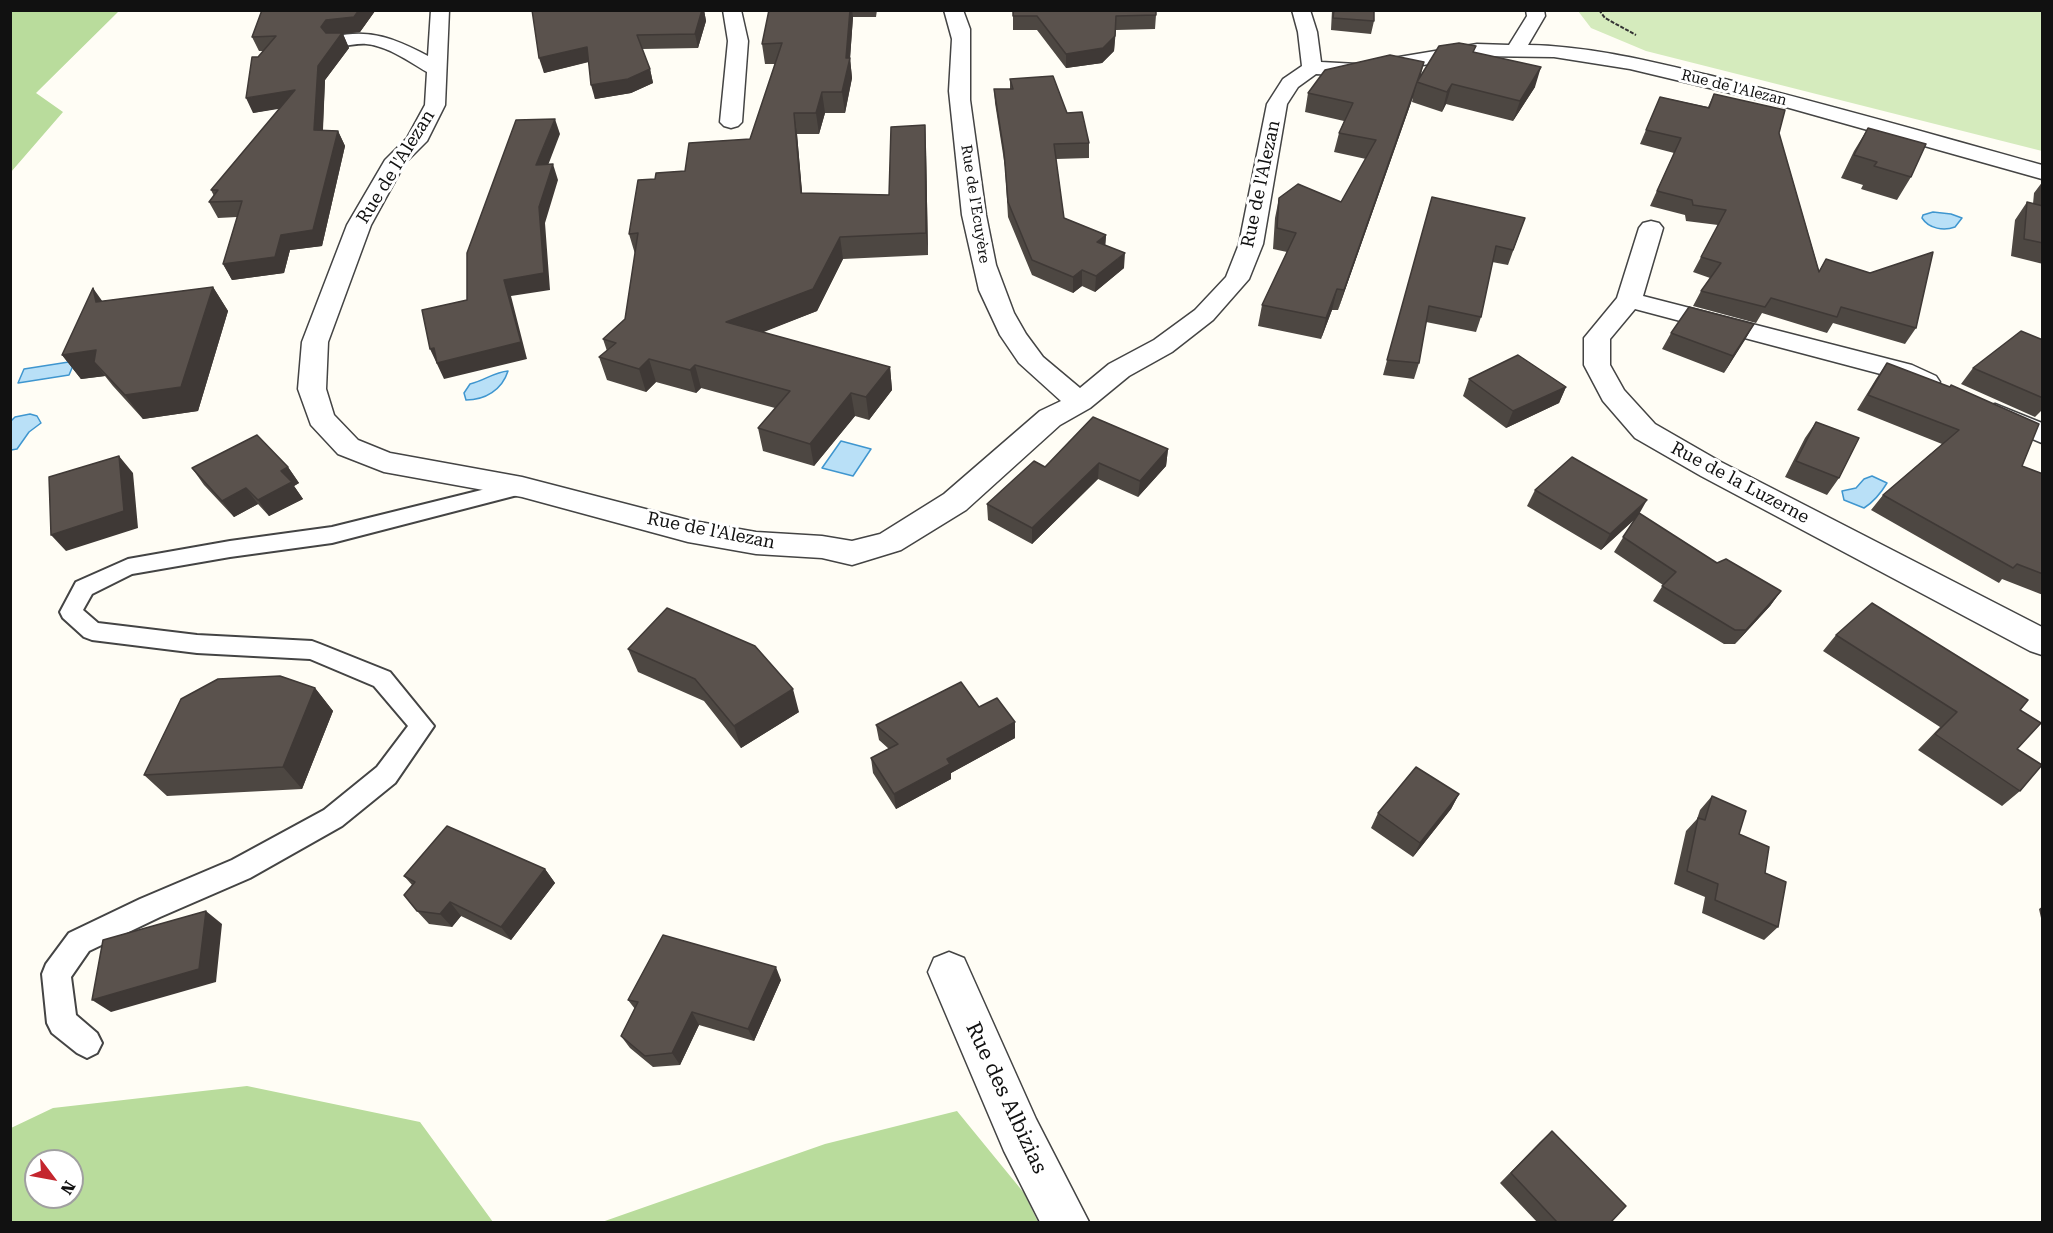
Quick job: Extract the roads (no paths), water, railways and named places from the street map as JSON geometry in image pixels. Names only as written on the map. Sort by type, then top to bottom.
[{"type":"street","name":"Rue de l'Alezan","points":[[440,10],[435,105],[416,141],[396,160],[359,225],[315,342],[312,389],[321,418],[348,447],[384,462],[522,486],[688,531],[756,543],[822,547],[852,553],[890,542],[955,502],[1050,417],[1080,402],[1119,370],[1163,346],[1204,315],[1237,279],[1251,244],[1277,104],[1290,83],[1312,68],[1357,70],[1477,50],[1554,51],[1630,63],[1774,97],[2043,172]]},
{"type":"street","points":[[731,122],[738,41],[732,10]]},
{"type":"street","name":"Rue de l'Ecuyère","points":[[953,10],[958,19],[962,43],[959,90],[981,259],[993,296],[1009,328],[1030,359],[1080,402]]},
{"type":"street","points":[[1301,10],[1308,28],[1308,48],[1312,68]]},
{"type":"street","points":[[1516,49],[1536,16],[1535,10]]},
{"type":"street","points":[[340,41],[364,38],[390,44],[437,69]]},
{"type":"street","name":"Rue de la Luzerne","points":[[1651,228],[1629,300],[1597,338],[1597,365],[1613,395],[1645,431],[1721,474],[2043,642]]},
{"type":"street","points":[[1629,300],[1902,371],[1945,390]]},
{"type":"street","points":[[1978,405],[2043,434]]},
{"type":"street","name":"Rue des Albizias","points":[[949,972],[1020,1135],[1065,1222]]},
{"type":"lane","points":[[87,1043],[62,1023],[56,974],[80,942],[150,908],[241,869],[333,818],[386,775],[422,726],[382,679],[312,650],[198,644],[92,631],[71,612],[84,588],[128,567],[230,549],[332,535],[522,486]]},
{"type":"water","points":[[1933,212],[1962,218],[1955,227],[1937,228],[1929,225],[1922,218],[1923,215]]},
{"type":"water","points":[[75,361],[69,375],[18,383],[24,369]]},
{"type":"water","points":[[508,371],[502,384],[492,393],[473,400],[466,400],[464,393],[470,384]]},
{"type":"water","points":[[30,414],[37,416],[41,423],[29,432],[17,449],[11,450],[11,421],[15,417]]},
{"type":"water","points":[[841,441],[871,449],[853,476],[822,468]]},
{"type":"water","points":[[1872,476],[1887,483],[1871,503],[1864,508],[1844,500],[1842,491],[1856,488],[1864,479]]}]
